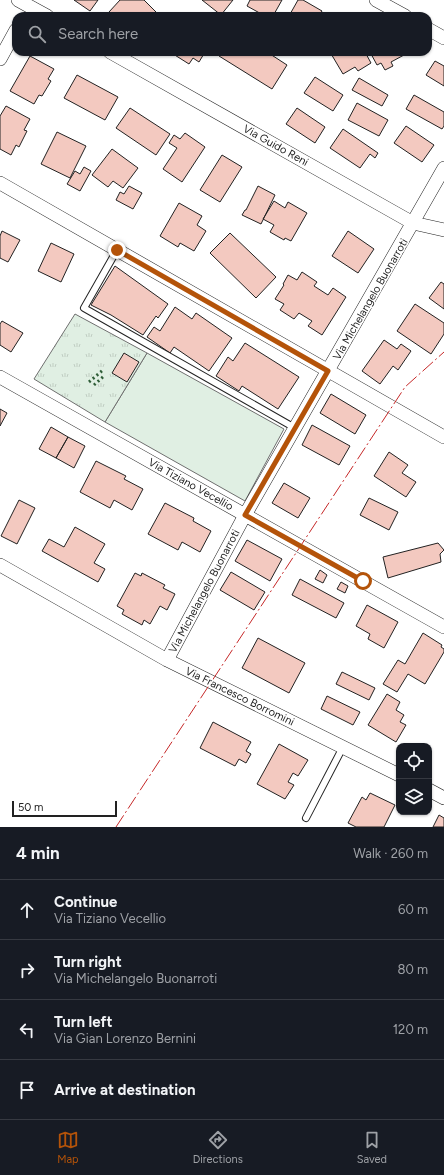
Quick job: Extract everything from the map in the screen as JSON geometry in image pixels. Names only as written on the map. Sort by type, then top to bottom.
[{"type":"street","points":[[376,0],[398,12]]},
{"type":"street","points":[[26,6],[38,12]]},
{"type":"street","points":[[432,31],[444,38]]},
{"type":"street","points":[[0,59],[12,37]]},
{"type":"street","name":"Via Guido Reni","points":[[117,56],[413,223],[444,230]]},
{"type":"street","name":"Via Michelangelo Buonarroti","points":[[167,660],[245,515],[444,168]]},
{"type":"street","points":[[0,183],[444,437]]},
{"type":"street","name":"Via Tiziano Vecellio","points":[[0,377],[444,627]]},
{"type":"street","name":"Via Francesco Borromini","points":[[0,565],[167,660],[396,773]]},
{"type":"street","points":[[432,792],[444,798]]},
{"type":"lane","points":[[117,250],[84,308],[295,428]]},
{"type":"lane","points":[[306,818],[344,747]]},
{"type":"green space","points":[[75,314],[147,353],[105,422],[34,379]]},
{"type":"green space","points":[[147,353],[284,429],[245,501],[105,422]]},
{"type":"building","points":[[74,0],[98,0],[90,11]]},
{"type":"building","points":[[120,0],[144,0],[156,12],[109,12]]},
{"type":"building","points":[[202,0],[233,0],[223,12],[217,12]]},
{"type":"building","points":[[250,0],[282,0],[275,12],[258,12],[247,6]]},
{"type":"building","points":[[298,0],[303,0],[322,11],[321,12],[291,12]]},
{"type":"building","points":[[30,56],[54,69],[48,79],[51,81],[42,96],[39,95],[34,104],[10,91]]},
{"type":"building","points":[[176,56],[203,56],[199,62],[193,58],[189,64]]},
{"type":"building","points":[[219,56],[273,56],[287,65],[272,89]]},
{"type":"building","points":[[332,56],[367,56],[371,63],[358,71],[355,67],[343,74]]},
{"type":"building","points":[[372,56],[402,56],[391,62],[393,66],[385,70],[381,63],[377,65]]},
{"type":"building","points":[[435,61],[444,66],[444,86],[426,75]]},
{"type":"building","points":[[77,75],[118,97],[105,120],[64,98]]},
{"type":"building","points":[[315,77],[343,95],[333,111],[304,93]]},
{"type":"building","points":[[359,78],[388,95],[382,106],[352,90]]},
{"type":"building","points":[[414,95],[444,112],[444,126],[442,129],[406,109]]},
{"type":"building","points":[[357,103],[388,120],[379,136],[348,120]]},
{"type":"building","points":[[6,106],[30,119],[24,130],[27,131],[19,147],[16,145],[11,155],[0,149],[0,116]]},
{"type":"building","points":[[130,108],[170,134],[156,155],[116,128]]},
{"type":"building","points":[[297,108],[325,127],[315,143],[286,124]]},
{"type":"building","points":[[406,126],[434,145],[422,162],[394,143]]},
{"type":"building","points":[[343,129],[378,153],[375,158],[370,154],[360,168],[330,148]]},
{"type":"building","points":[[57,132],[86,146],[70,178],[41,164]]},
{"type":"building","points":[[185,133],[205,147],[182,182],[163,169],[177,148],[169,143],[174,135],[180,139]]},
{"type":"building","points":[[112,149],[138,168],[123,188],[113,181],[108,187],[92,175]]},
{"type":"building","points":[[222,155],[242,167],[220,202],[200,190]]},
{"type":"building","points":[[84,167],[91,171],[80,191],[67,184],[75,171],[80,174]]},
{"type":"building","points":[[129,186],[142,193],[133,209],[116,200],[120,192],[124,194]]},
{"type":"building","points":[[258,186],[275,195],[261,224],[242,215]]},
{"type":"building","points":[[274,201],[285,208],[288,202],[307,213],[291,241],[285,238],[284,240],[270,232],[274,225],[263,219]]},
{"type":"building","points":[[179,203],[202,216],[197,225],[206,231],[194,251],[180,243],[178,247],[160,236]]},
{"type":"building","points":[[2,231],[20,240],[8,262],[0,258],[0,236]]},
{"type":"building","points":[[348,231],[374,249],[358,273],[332,256]]},
{"type":"building","points":[[230,233],[276,277],[256,298],[210,253]]},
{"type":"building","points":[[51,243],[74,254],[61,282],[38,271]]},
{"type":"building","points":[[115,266],[168,304],[158,318],[156,316],[143,335],[111,315],[91,305]]},
{"type":"building","points":[[302,272],[317,282],[314,286],[328,295],[333,288],[346,297],[322,335],[308,326],[312,321],[299,313],[294,319],[280,310],[284,304],[275,299],[284,285],[283,284],[288,275],[297,280]]},
{"type":"building","points":[[441,282],[444,284],[444,309],[429,298]]},
{"type":"building","points":[[415,304],[444,323],[444,334],[431,354],[397,331]]},
{"type":"building","points":[[175,307],[192,319],[196,313],[232,338],[209,371],[174,347],[170,353],[147,337],[154,327],[160,331]]},
{"type":"building","points":[[2,321],[23,333],[11,352],[0,345],[0,324]]},
{"type":"building","points":[[384,340],[397,349],[401,344],[411,351],[398,370],[393,366],[380,384],[362,371]]},
{"type":"building","points":[[245,343],[299,377],[278,409],[242,386],[239,391],[216,376],[228,357],[233,361]]},
{"type":"building","points":[[124,353],[139,362],[127,382],[112,373]]},
{"type":"building","points":[[331,394],[366,415],[355,434],[320,413]]},
{"type":"building","points":[[0,409],[7,413],[0,426]]},
{"type":"building","points":[[312,425],[350,446],[339,465],[302,445]]},
{"type":"building","points":[[51,427],[68,437],[56,458],[39,449]]},
{"type":"building","points":[[68,437],[85,446],[74,468],[56,458]]},
{"type":"building","points":[[389,452],[408,465],[402,473],[416,482],[406,497],[374,476]]},
{"type":"building","points":[[96,461],[126,476],[124,479],[143,489],[132,510],[114,500],[110,508],[80,492]]},
{"type":"building","points":[[284,483],[310,498],[298,518],[272,503]]},
{"type":"building","points":[[369,498],[398,512],[389,530],[360,515]]},
{"type":"building","points":[[19,500],[35,508],[17,544],[1,536]]},
{"type":"building","points":[[165,503],[194,518],[193,521],[211,531],[200,552],[182,542],[178,550],[148,534]]},
{"type":"building","points":[[75,527],[105,544],[94,563],[105,569],[98,582],[42,551],[49,539],[64,547]]},
{"type":"building","points":[[247,540],[282,559],[270,581],[235,561]]},
{"type":"building","points":[[438,543],[444,550],[440,554],[441,562],[388,578],[383,557]]},
{"type":"building","points":[[320,570],[327,575],[323,583],[315,579]]},
{"type":"building","points":[[231,572],[265,592],[254,610],[220,590]]},
{"type":"building","points":[[135,573],[141,576],[142,573],[165,585],[163,588],[175,594],[167,610],[160,606],[150,624],[144,620],[142,625],[122,614],[124,610],[117,606]]},
{"type":"building","points":[[300,579],[344,603],[336,618],[292,595]]},
{"type":"building","points":[[341,582],[348,586],[345,593],[337,589]]},
{"type":"building","points":[[367,605],[398,622],[384,648],[368,639],[370,634],[356,626]]},
{"type":"building","points":[[423,633],[442,645],[441,647],[444,649],[444,652],[425,684],[408,674],[397,692],[383,684],[398,660],[405,664]]},
{"type":"building","points":[[258,638],[305,663],[289,693],[242,668]]},
{"type":"building","points":[[342,672],[375,688],[369,700],[336,684]]},
{"type":"building","points":[[387,694],[400,702],[396,710],[404,715],[400,722],[406,725],[396,742],[368,725]]},
{"type":"building","points":[[327,696],[360,712],[353,725],[321,709]]},
{"type":"building","points":[[213,722],[251,742],[246,751],[251,754],[246,763],[239,759],[235,766],[200,748]]},
{"type":"building","points":[[279,744],[308,760],[298,776],[293,773],[288,782],[294,785],[285,799],[257,784]]},
{"type":"building","points":[[370,793],[395,805],[384,827],[356,827],[348,823],[362,797],[366,800]]},
{"type":"building","points":[[439,815],[444,818],[444,827],[433,827]]},
{"type":"hedge","points":[[89,382],[103,370]]},
{"type":"hedge","points":[[94,385],[104,376]]},
{"type":"power","points":[[116,827],[405,387],[444,352]]},
{"type":"route","points":[[117,250],[328,371],[245,515],[363,581]]}]
